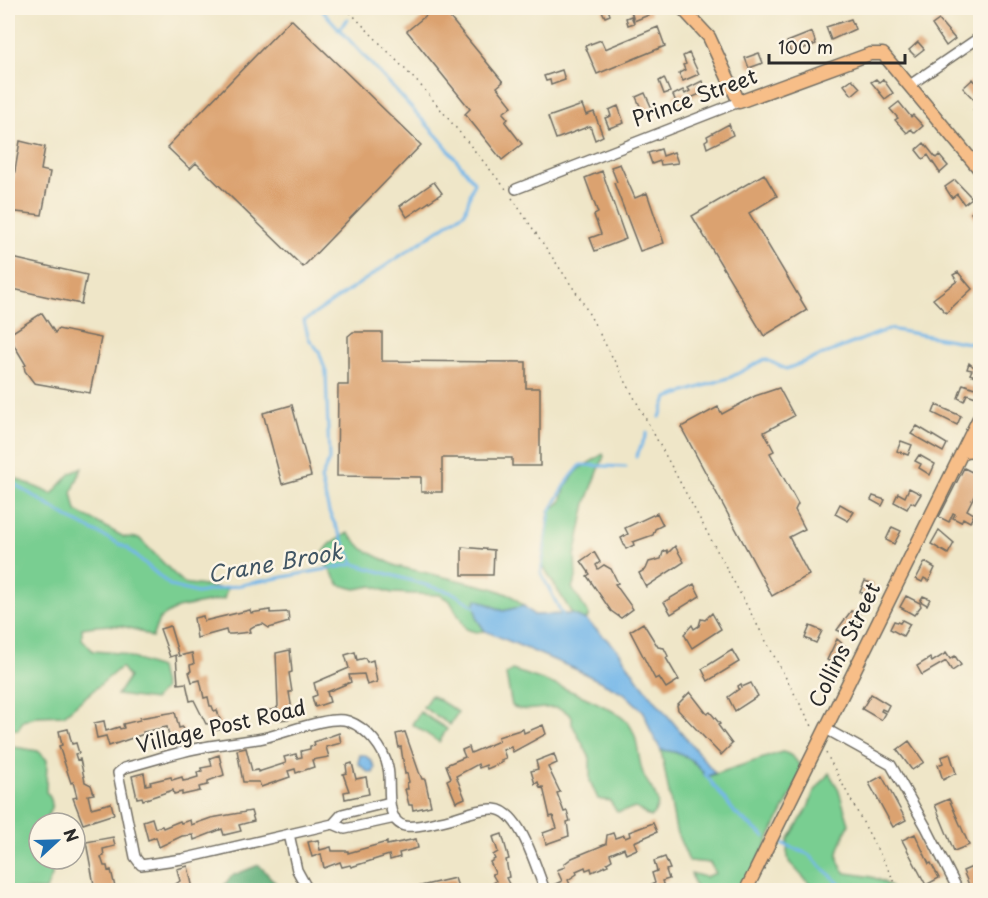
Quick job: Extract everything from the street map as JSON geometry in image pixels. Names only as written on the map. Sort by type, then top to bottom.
[{"type":"main road","points":[[682,8],[709,37],[739,102]]},
{"type":"main road","name":"Prince Street","points":[[739,102],[877,53],[885,55],[981,170]]},
{"type":"main road","name":"Collins Street","points":[[746,891],[981,416]]},
{"type":"main road","points":[[963,451],[981,450]]},
{"type":"street","points":[[910,85],[981,36]]},
{"type":"street","name":"Prince Street","points":[[516,189],[739,102]]},
{"type":"street","name":"Village Post Road","points":[[390,802],[342,814],[333,824],[155,865],[141,865],[135,857],[118,773],[124,768],[203,747],[262,738],[341,720],[361,728],[377,744],[388,765],[390,802],[395,818],[404,826],[454,819],[478,811],[502,811],[511,816],[520,829],[545,891]]},
{"type":"street","points":[[826,729],[891,765],[958,891]]},
{"type":"street","name":"Village Post Road","points":[[333,824],[345,830],[395,818]]},
{"type":"street","points":[[289,834],[297,870],[308,891]]},
{"type":"path","points":[[346,8],[424,88],[496,176],[582,301],[899,891]]},
{"type":"green space","points":[[603,454],[586,503],[575,556],[576,578],[572,588],[589,615],[586,620],[572,614],[542,564],[549,511],[561,502],[566,486],[579,469]]},
{"type":"green space","points":[[82,468],[72,492],[76,511],[124,537],[139,538],[183,583],[227,589],[224,599],[177,608],[159,619],[152,638],[127,627],[100,625],[82,628],[82,639],[93,651],[119,653],[159,668],[164,689],[154,700],[117,695],[129,677],[121,667],[64,715],[38,716],[23,721],[18,730],[8,728],[8,475],[52,494],[71,473]]},
{"type":"green space","points":[[348,533],[363,549],[396,566],[492,588],[512,596],[524,606],[503,611],[488,604],[477,619],[485,631],[476,632],[466,629],[450,601],[440,595],[392,593],[372,586],[356,589],[340,585],[325,563],[324,552],[330,544]]},
{"type":"green space","points":[[512,670],[589,699],[626,721],[634,733],[642,771],[658,803],[655,812],[650,817],[636,808],[617,812],[610,801],[598,799],[590,781],[590,758],[572,724],[572,717],[558,708],[527,710],[512,706],[506,675]]},
{"type":"green space","points":[[431,695],[458,712],[450,725],[423,707]]},
{"type":"green space","points":[[420,712],[447,729],[439,742],[412,724]]},
{"type":"green space","points":[[8,746],[38,751],[47,760],[46,792],[52,804],[50,811],[27,811],[27,871],[52,871],[52,876],[46,890],[8,890]]},
{"type":"green space","points":[[661,750],[675,752],[687,758],[706,777],[782,752],[792,756],[803,771],[743,890],[696,890],[691,873],[705,877],[716,873],[710,863],[689,861],[676,831]]},
{"type":"green space","points":[[829,773],[838,788],[849,824],[839,849],[838,861],[841,867],[846,873],[877,879],[893,890],[815,890],[789,862],[788,840],[808,808],[813,793]]},
{"type":"green space","points":[[259,865],[282,890],[221,890],[231,876]]},
{"type":"water","points":[[477,599],[503,611],[524,606],[534,615],[572,614],[586,620],[618,650],[639,681],[715,773],[706,777],[698,766],[687,758],[675,752],[661,750],[644,712],[624,693],[575,669],[485,631],[477,619],[475,602]]},
{"type":"water","points":[[360,755],[371,760],[375,768],[373,773],[368,772],[358,763]]},
{"type":"building","points":[[435,8],[442,8],[503,82],[497,87],[512,106],[503,113],[508,119],[505,122],[522,144],[502,160],[465,114],[470,109],[407,31]]},
{"type":"building","points":[[649,8],[651,14],[634,21],[631,11]]},
{"type":"building","points":[[608,9],[610,15],[605,17],[602,11]]},
{"type":"building","points":[[631,16],[634,23],[628,25],[626,18]]},
{"type":"building","points":[[291,19],[421,145],[303,267],[196,163],[190,169],[167,147]]},
{"type":"building","points":[[851,19],[855,29],[831,40],[826,27]]},
{"type":"building","points":[[939,20],[955,39],[946,46],[932,25]]},
{"type":"building","points":[[658,27],[665,46],[597,74],[585,46],[601,40],[605,49]]},
{"type":"building","points":[[812,32],[816,44],[791,53],[787,42]]},
{"type":"building","points":[[918,42],[924,49],[915,56],[909,50]]},
{"type":"building","points":[[689,53],[699,74],[683,81],[679,73],[685,70],[683,65],[686,64],[683,56]]},
{"type":"building","points":[[759,53],[763,63],[749,68],[745,58]]},
{"type":"building","points":[[562,70],[565,80],[551,85],[550,80],[546,81],[544,76]]},
{"type":"building","points":[[664,78],[670,92],[664,94],[659,81]]},
{"type":"building","points":[[852,79],[860,88],[852,95],[844,85]]},
{"type":"building","points":[[876,79],[879,82],[883,79],[893,93],[885,99],[871,82]]},
{"type":"building","points":[[973,79],[980,88],[980,118],[973,110],[979,105],[963,88]]},
{"type":"building","points":[[702,81],[707,91],[677,104],[673,95],[683,90],[685,94],[690,91],[688,88]]},
{"type":"building","points":[[645,93],[654,113],[645,117],[636,97]]},
{"type":"building","points":[[899,102],[911,117],[913,115],[923,126],[915,133],[911,129],[907,133],[895,120],[898,118],[890,109]]},
{"type":"building","points":[[582,105],[586,115],[594,112],[603,136],[595,140],[590,126],[556,139],[548,117]]},
{"type":"building","points":[[618,106],[624,123],[609,128],[605,118],[611,116],[609,110]]},
{"type":"building","points":[[729,124],[733,135],[707,148],[705,141],[708,139],[707,136]]},
{"type":"building","points":[[20,141],[45,147],[41,170],[50,172],[42,215],[8,211]]},
{"type":"building","points":[[924,143],[936,158],[939,155],[948,166],[940,173],[928,155],[923,159],[916,150]]},
{"type":"building","points":[[661,149],[663,156],[674,152],[678,163],[661,165],[660,161],[652,164],[648,153]]},
{"type":"building","points":[[620,164],[635,198],[647,193],[664,243],[640,251],[614,183],[617,182],[611,167]]},
{"type":"building","points":[[602,171],[626,239],[595,251],[590,238],[601,234],[594,215],[598,213],[585,178]]},
{"type":"building","points":[[764,174],[777,196],[749,213],[807,310],[764,336],[692,216]]},
{"type":"building","points":[[955,180],[972,198],[964,204],[957,194],[952,198],[945,187]]},
{"type":"building","points":[[434,182],[442,193],[407,217],[400,206]]},
{"type":"building","points":[[980,206],[980,226],[971,213]]},
{"type":"building","points":[[980,226],[980,235],[979,236],[974,230]]},
{"type":"building","points":[[8,257],[87,275],[81,304],[8,288]]},
{"type":"building","points":[[958,272],[972,289],[946,313],[933,299],[957,281],[953,275]]},
{"type":"building","points":[[42,313],[55,333],[58,329],[101,338],[90,393],[34,383],[25,371],[24,366],[26,365],[8,335]]},
{"type":"building","points":[[353,332],[382,332],[382,361],[526,362],[526,388],[540,388],[540,466],[512,466],[512,458],[442,458],[442,492],[421,492],[421,477],[337,476],[338,385],[348,385],[348,336]]},
{"type":"building","points":[[969,363],[980,372],[980,378],[970,374],[972,370],[967,369]]},
{"type":"building","points":[[963,384],[978,389],[976,397],[967,394],[964,401],[958,398]]},
{"type":"building","points":[[779,388],[794,416],[764,432],[774,451],[770,453],[798,504],[795,510],[805,529],[789,537],[809,575],[772,596],[681,427],[718,407],[722,414],[755,396]]},
{"type":"building","points":[[292,405],[311,476],[282,484],[263,413]]},
{"type":"building","points":[[936,405],[961,416],[957,425],[933,413]]},
{"type":"building","points":[[917,426],[947,444],[943,452],[911,434]]},
{"type":"building","points":[[901,441],[912,445],[908,455],[897,451]]},
{"type":"building","points":[[919,455],[935,464],[930,475],[919,468],[921,464],[915,461]]},
{"type":"building","points":[[964,468],[980,476],[980,484],[967,510],[974,514],[970,522],[963,518],[961,522],[953,518],[955,514],[953,513],[949,522],[939,517]]},
{"type":"building","points":[[909,488],[921,494],[915,504],[911,502],[907,509],[894,502],[898,493],[905,497]]},
{"type":"building","points":[[873,496],[885,500],[882,506],[871,500]]},
{"type":"building","points":[[840,504],[854,512],[848,521],[835,514]]},
{"type":"building","points":[[657,513],[663,525],[655,529],[653,535],[633,542],[634,545],[626,549],[621,538],[628,534],[625,528]]},
{"type":"building","points":[[892,527],[901,531],[894,544],[886,540]]},
{"type":"building","points":[[939,530],[954,543],[948,554],[931,544]]},
{"type":"building","points":[[675,546],[684,562],[646,587],[639,573],[646,569],[649,562],[661,559],[663,552],[667,550],[668,553]]},
{"type":"building","points":[[462,547],[494,550],[493,575],[462,575]]},
{"type":"building","points":[[594,552],[600,562],[596,565],[598,569],[604,565],[611,569],[618,583],[615,584],[633,609],[621,618],[611,611],[587,576],[590,574],[581,561]]},
{"type":"building","points":[[925,562],[935,568],[929,581],[924,578],[922,582],[916,579]]},
{"type":"building","points":[[865,581],[874,584],[869,596],[860,592]]},
{"type":"building","points":[[694,584],[700,596],[671,614],[664,602]]},
{"type":"building","points":[[906,596],[920,603],[921,606],[914,615],[900,607]]},
{"type":"building","points":[[923,596],[930,599],[927,605],[920,601]]},
{"type":"building","points":[[250,610],[251,613],[270,610],[270,613],[288,612],[289,622],[269,628],[263,624],[254,626],[249,629],[250,632],[227,634],[226,630],[197,638],[194,618],[203,616],[204,621]]},
{"type":"building","points":[[851,611],[860,615],[853,628],[850,627],[845,634],[837,630]]},
{"type":"building","points":[[712,613],[721,629],[692,648],[684,634],[692,625],[694,629],[699,626],[701,619],[705,620]]},
{"type":"building","points":[[902,620],[910,624],[903,636],[890,629],[894,621],[900,623]]},
{"type":"building","points":[[643,623],[658,647],[664,648],[668,656],[666,658],[679,680],[666,688],[659,677],[655,679],[630,631]]},
{"type":"building","points":[[170,626],[179,656],[192,653],[194,664],[190,665],[191,671],[189,672],[192,682],[200,680],[204,698],[208,697],[210,706],[214,711],[217,710],[223,729],[213,731],[211,723],[206,724],[194,700],[190,701],[186,683],[178,684],[176,655],[170,657],[160,629]]},
{"type":"building","points":[[810,626],[822,631],[816,643],[805,638]]},
{"type":"building","points":[[837,639],[845,646],[835,665],[827,660]]},
{"type":"building","points":[[290,650],[292,672],[289,673],[292,692],[289,692],[291,711],[288,712],[289,719],[267,721],[265,711],[276,709],[278,706],[276,653]]},
{"type":"building","points":[[732,650],[739,662],[708,681],[702,669]]},
{"type":"building","points":[[355,652],[357,660],[365,658],[367,662],[373,660],[377,682],[367,685],[364,674],[349,675],[351,682],[327,692],[330,702],[315,707],[312,697],[317,695],[314,683],[349,668],[345,655]]},
{"type":"building","points":[[946,653],[950,659],[955,656],[961,665],[952,671],[946,661],[922,675],[917,666],[930,658],[932,662]]},
{"type":"building","points":[[751,683],[758,696],[735,711],[728,697],[739,689],[738,686],[741,684],[742,687]]},
{"type":"building","points":[[690,692],[707,714],[710,712],[720,724],[718,725],[732,744],[721,755],[678,710],[677,705]]},
{"type":"building","points":[[871,694],[889,705],[886,711],[882,709],[881,711],[885,713],[881,720],[862,709]]},
{"type":"building","points":[[175,712],[179,728],[183,727],[185,737],[170,740],[167,727],[143,732],[144,734],[109,746],[106,736],[97,738],[94,723],[104,721],[106,731],[119,727],[124,728],[123,724],[140,720],[140,718]]},
{"type":"building","points":[[543,725],[546,734],[513,752],[511,747],[503,750],[506,758],[501,760],[503,762],[487,769],[486,765],[479,768],[478,764],[456,776],[465,798],[456,802],[447,780],[451,778],[446,765],[465,757],[462,750],[469,747],[471,753],[499,741],[498,737],[523,729],[524,733]]},
{"type":"building","points":[[68,729],[72,744],[76,743],[79,753],[75,754],[77,760],[80,759],[85,782],[91,785],[94,794],[88,795],[91,808],[111,803],[114,814],[87,823],[87,811],[78,811],[73,798],[77,797],[73,782],[71,783],[59,746],[62,745],[59,731]]},
{"type":"building","points":[[405,732],[419,772],[422,779],[425,779],[431,806],[413,810],[412,805],[409,805],[405,789],[408,789],[407,783],[409,782],[396,734]]},
{"type":"building","points":[[339,733],[341,743],[326,747],[329,757],[312,760],[314,767],[296,773],[295,769],[288,771],[290,777],[261,787],[259,782],[243,782],[237,750],[246,748],[252,771],[258,770],[258,772],[286,763],[284,757],[296,754],[297,758],[302,757],[301,751],[310,749],[310,746],[315,745],[314,742]]},
{"type":"building","points":[[909,741],[924,762],[912,770],[897,750]]},
{"type":"building","points":[[554,754],[557,763],[548,767],[560,792],[557,793],[564,812],[567,811],[570,821],[567,822],[569,836],[546,844],[543,833],[557,828],[553,816],[550,817],[543,787],[540,788],[538,782],[535,784],[531,771],[538,769],[536,761]]},
{"type":"building","points":[[950,754],[956,773],[943,780],[938,765],[943,763],[941,757]]},
{"type":"building","points":[[219,755],[224,775],[208,781],[208,785],[199,787],[200,791],[182,795],[182,792],[174,794],[173,790],[143,800],[142,797],[137,798],[132,776],[144,773],[146,785],[171,777],[172,780],[182,777],[183,781],[188,780],[198,777],[197,772],[202,771],[201,768],[212,766],[210,758]]},
{"type":"building","points":[[352,763],[356,779],[366,777],[369,794],[345,799],[344,792],[349,791],[343,774],[347,773],[346,765]]},
{"type":"building","points":[[882,776],[906,820],[893,827],[869,783]]},
{"type":"building","points":[[949,799],[969,845],[954,851],[935,805]]},
{"type":"building","points":[[251,811],[254,821],[239,825],[241,831],[224,835],[222,829],[194,840],[193,835],[182,836],[159,847],[156,837],[148,840],[143,821],[152,818],[155,828],[162,826],[163,828],[180,821],[181,823],[190,820],[191,825],[211,818]]},
{"type":"building","points":[[653,823],[657,832],[634,842],[637,849],[626,854],[624,848],[610,854],[612,860],[607,863],[608,865],[592,872],[591,868],[586,870],[585,867],[576,871],[577,874],[568,880],[572,889],[556,890],[553,885],[562,881],[557,870],[565,867],[564,864],[572,858],[606,844],[607,835],[613,833],[615,838],[624,835],[625,838],[630,836],[629,832]]},
{"type":"building","points":[[502,834],[509,859],[506,860],[509,877],[506,878],[512,890],[496,890],[493,883],[496,881],[492,874],[495,873],[490,862],[495,859],[493,855],[498,852],[493,837]]},
{"type":"building","points":[[915,834],[929,864],[931,863],[939,878],[926,885],[902,840]]},
{"type":"building","points":[[113,837],[115,846],[103,849],[104,856],[101,857],[104,866],[107,866],[108,871],[111,870],[115,887],[113,890],[95,890],[87,842]]},
{"type":"building","points":[[416,839],[418,848],[399,853],[400,857],[390,860],[389,855],[351,867],[350,865],[342,867],[340,862],[324,868],[321,854],[312,857],[308,842],[318,840],[320,850],[331,847],[332,851],[348,851],[348,853],[387,842],[387,845]]},
{"type":"building","points":[[665,857],[670,869],[666,870],[669,879],[662,881],[665,890],[650,890],[649,886],[655,883],[652,873],[657,871],[654,861]]},
{"type":"building","points":[[977,865],[980,874],[980,890],[967,890],[966,887],[969,885],[963,871]]},
{"type":"building","points":[[188,866],[193,889],[167,890],[180,881],[177,869]]},
{"type":"building","points":[[455,878],[458,887],[445,890],[404,890]]},
{"type":"waterway","points":[[320,8],[440,139],[474,182],[465,212],[304,321],[309,339],[319,351],[326,372],[329,460],[321,479],[329,512],[354,564]]},
{"type":"waterway","points":[[338,30],[348,19]]},
{"type":"waterway","points":[[660,417],[667,398],[731,377],[765,359],[786,369],[889,329],[980,345]]},
{"type":"waterway","points":[[636,457],[647,433]]},
{"type":"waterway","points":[[563,616],[541,573],[550,511],[569,479],[581,465],[626,467]]},
{"type":"waterway","name":"Crane Brook","points":[[8,480],[72,520],[127,548],[171,586],[197,593],[354,564],[453,593],[478,608]]},
{"type":"waterway","name":"Crane Brook","points":[[705,774],[736,814],[765,837]]},
{"type":"waterway","name":"Crane Brook","points":[[781,843],[808,854],[846,890]]}]
